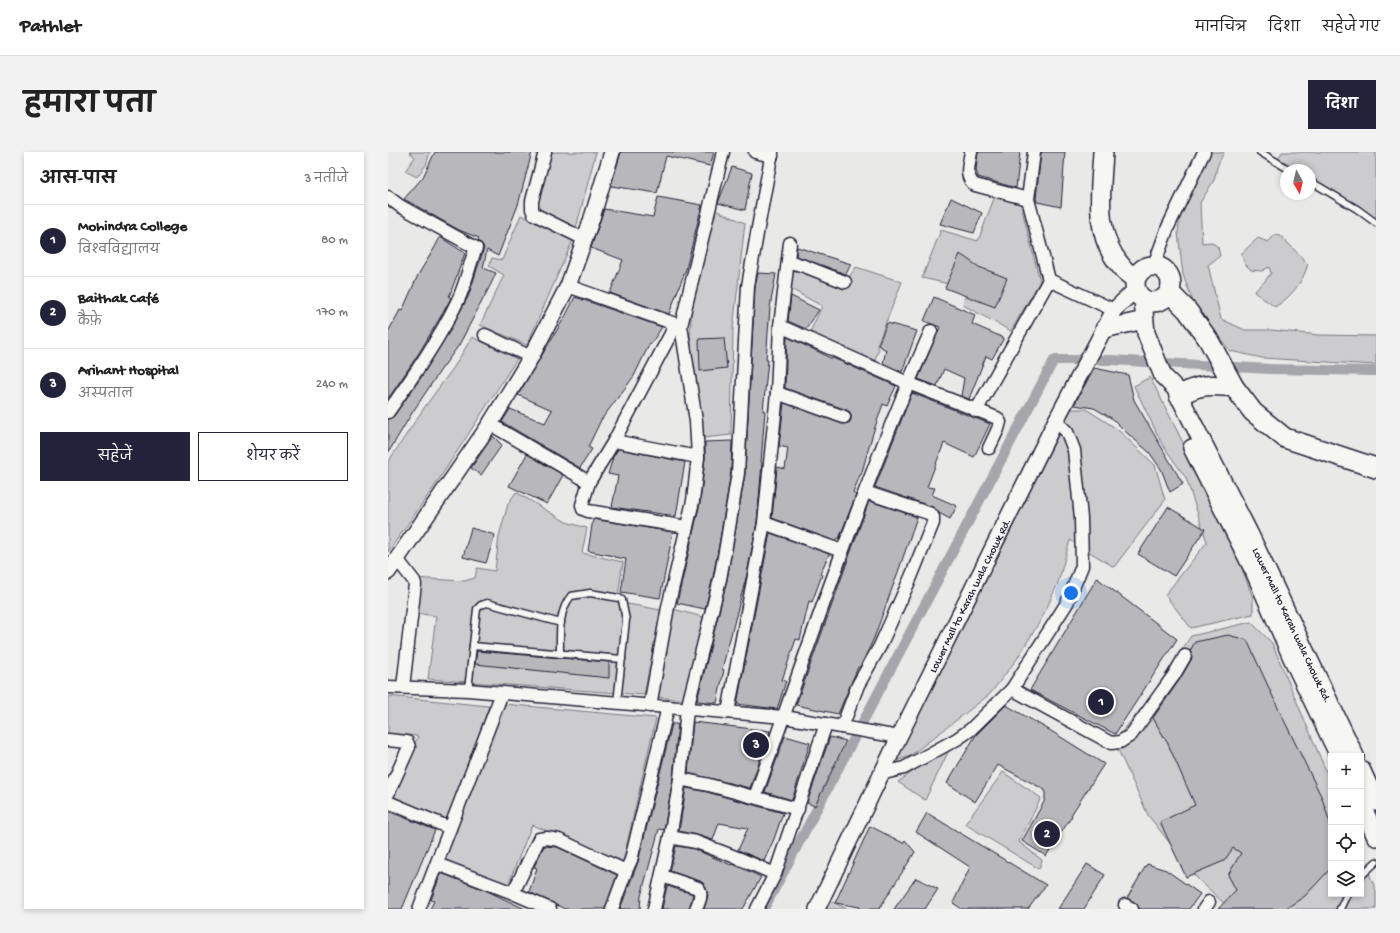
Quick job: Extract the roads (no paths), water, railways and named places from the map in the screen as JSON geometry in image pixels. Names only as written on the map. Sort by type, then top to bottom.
[{"type":"main road","points":[[1103,152],[1100,213],[1102,227],[1114,257],[1138,290],[1149,302],[1161,301],[1170,292],[1171,280],[1169,274],[1160,267],[1148,266],[1138,273],[1138,290]]},
{"type":"main road","name":"Lower Mall to Karah wala Chowk Rd.","points":[[1138,290],[1146,334],[1162,374],[1175,388],[1249,533],[1354,753]]},
{"type":"main road","points":[[1170,292],[1187,310],[1208,339],[1228,376],[1253,412],[1285,438],[1376,468]]},
{"type":"main road","points":[[1104,329],[1144,320]]},
{"type":"main road","points":[[1162,374],[1165,392],[1255,573],[1293,660],[1338,753]]},
{"type":"main road","points":[[1179,396],[1191,389],[1204,386],[1222,385],[1228,376]]},
{"type":"main road","points":[[1364,776],[1376,802]]},
{"type":"main road","points":[[1364,809],[1375,831]]},
{"type":"street","points":[[545,152],[532,201],[532,209],[534,214],[584,239]]},
{"type":"street","points":[[388,572],[490,424],[531,357],[568,286],[612,152]]},
{"type":"street","points":[[687,527],[588,511],[583,509],[582,505],[589,482],[614,441],[679,325],[723,152]]},
{"type":"street","points":[[654,909],[670,837],[680,779],[687,709],[720,579],[738,473],[748,286],[772,154],[755,152]]},
{"type":"street","points":[[971,152],[968,178],[975,185],[1028,199]]},
{"type":"street","points":[[976,411],[1049,280],[1028,199],[1034,152]]},
{"type":"street","points":[[1154,266],[1168,227],[1204,152]]},
{"type":"street","points":[[388,197],[400,206],[476,248],[459,299],[423,361],[388,412]]},
{"type":"street","points":[[728,712],[764,523],[777,393],[780,326],[790,243]]},
{"type":"street","points":[[788,261],[845,282]]},
{"type":"street","points":[[1049,280],[1114,310]]},
{"type":"street","points":[[568,286],[679,325]]},
{"type":"street","name":"Lower Mall to Karah wala Chowk Rd.","points":[[817,909],[899,737],[1093,348],[1114,310],[1138,290]]},
{"type":"street","points":[[650,706],[668,607],[694,494],[698,457],[696,421],[679,325]]},
{"type":"street","points":[[780,326],[908,383],[999,419],[998,428],[989,448]]},
{"type":"street","points":[[756,796],[842,551],[908,383],[931,331]]},
{"type":"street","points":[[485,335],[531,357]]},
{"type":"street","points":[[777,393],[844,417]]},
{"type":"street","points":[[490,424],[589,482]]},
{"type":"street","points":[[881,774],[904,768],[957,739],[970,730],[1012,689],[1067,603],[1082,566],[1081,518],[1074,450],[1067,432],[1062,427],[1054,424]]},
{"type":"street","points":[[614,441],[698,457]]},
{"type":"street","points":[[848,728],[858,685],[880,646],[933,523],[933,517],[931,514],[865,492]]},
{"type":"street","points":[[764,523],[842,551]]},
{"type":"street","points":[[397,558],[415,584],[403,687]]},
{"type":"street","points":[[1012,689],[1111,743],[1120,742],[1131,735],[1185,656]]},
{"type":"street","points":[[388,687],[468,690],[784,717],[899,737]]},
{"type":"street","points":[[419,909],[502,693]]},
{"type":"street","points":[[612,909],[631,860],[668,707]]},
{"type":"street","points":[[757,909],[775,874],[826,724]]},
{"type":"street","points":[[388,740],[404,741],[409,747],[388,794]]},
{"type":"street","points":[[680,779],[709,784],[798,809]]},
{"type":"street","points":[[388,802],[450,828]]},
{"type":"street","points":[[670,837],[696,842],[775,874]]},
{"type":"street","points":[[513,893],[540,839],[547,838],[559,840],[626,871]]},
{"type":"street","points":[[437,864],[550,909]]},
{"type":"street","points":[[662,876],[698,888],[700,895],[696,909]]},
{"type":"lane","points":[[1260,152],[1280,164]]},
{"type":"lane","points":[[1316,185],[1357,209],[1376,223]]},
{"type":"lane","points":[[560,654],[561,623],[566,603],[571,596],[590,593],[619,598],[622,600],[626,620],[617,703]]},
{"type":"lane","points":[[468,690],[477,609],[481,605],[487,603],[561,623]]},
{"type":"lane","points":[[474,646],[622,659]]},
{"type":"lane","points":[[1364,873],[1376,862]]},
{"type":"lane","points":[[1340,909],[1346,897]]},
{"type":"waterway","points":[[764,909],[1054,360],[1111,360],[1270,369],[1376,371]]},
{"type":"place","name":"Mohindra College","points":[[1101,702]]},
{"type":"place","name":"Arihant Hospital","points":[[756,745]]},
{"type":"place","name":"Baithak Café","points":[[1047,834]]}]
